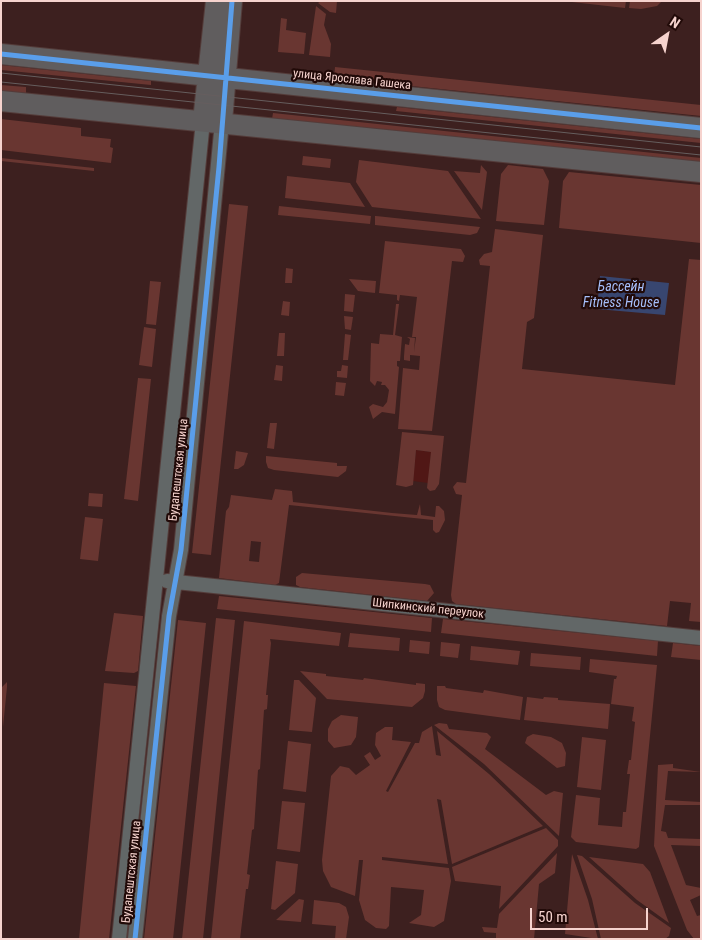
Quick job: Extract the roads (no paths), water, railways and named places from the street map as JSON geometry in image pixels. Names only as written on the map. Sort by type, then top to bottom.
[{"type":"street","name":"Будапештская улица","points":[[135,939],[169,616],[181,550],[217,76],[216,1]]},
{"type":"street","name":"Будапештская улица","points":[[217,76],[232,1]]},
{"type":"street","name":"улица Ярослава Гашека","points":[[1,54],[701,128]]},
{"type":"street","points":[[1,101],[161,119],[213,122],[701,172]]},
{"type":"street","name":"Будапештская улица","points":[[119,939],[156,579],[213,122]]},
{"type":"street","name":"Шипкинский переулок","points":[[156,579],[701,638]]},
{"type":"water","name":"Бассейн Fitness House","points":[[600,276],[669,283],[665,315],[597,309]]},
{"type":"tram line","points":[[1,73],[701,147]]},
{"type":"tram line","points":[[1,82],[701,155]]}]
